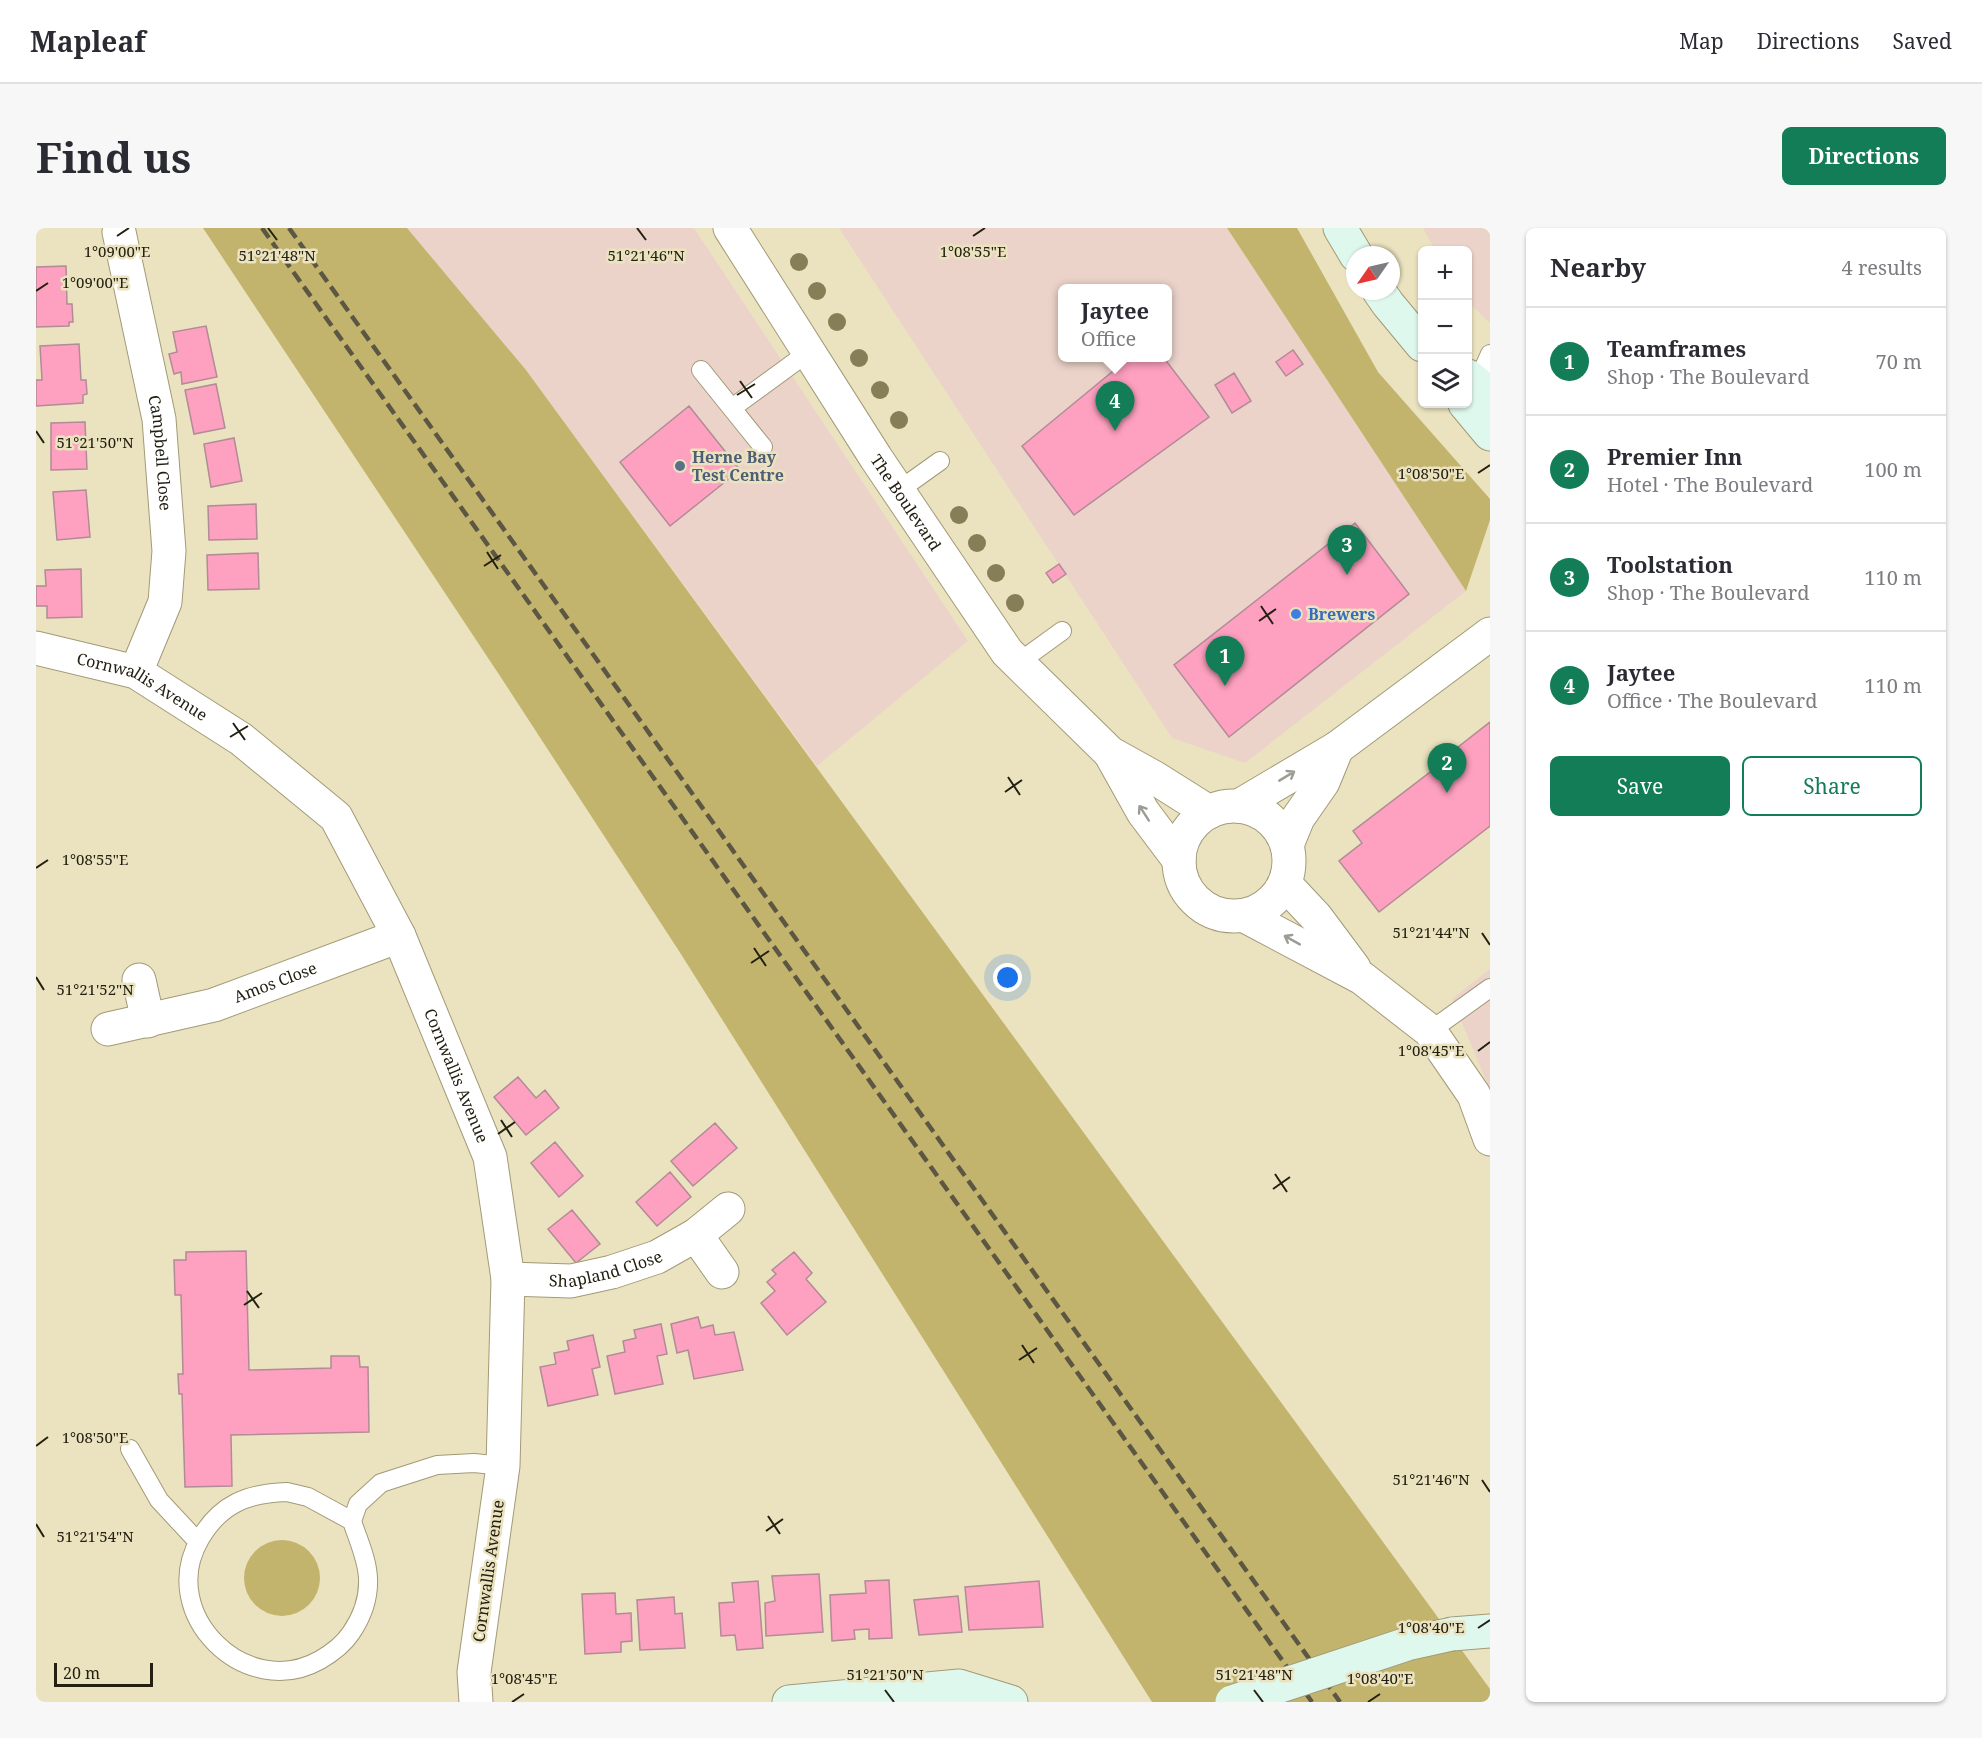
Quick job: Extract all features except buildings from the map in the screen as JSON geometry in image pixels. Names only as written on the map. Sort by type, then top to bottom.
[{"type":"street","name":"The Boulevard","points":[[730,228],[898,491],[1007,652],[1110,753],[1155,778],[1224,809]]},
{"type":"street","points":[[1340,228],[1351,246]]},
{"type":"street","name":"Campbell Close","points":[[119,232],[159,419],[169,551],[165,602],[136,672]]},
{"type":"street","points":[[1385,300],[1418,340]]},
{"type":"street","points":[[1475,389],[1490,434]]},
{"type":"street","points":[[1224,809],[1259,812],[1277,826],[1287,845],[1290,858],[1285,884],[1269,905],[1245,916],[1225,916],[1207,909],[1192,897],[1182,879],[1179,860],[1183,840],[1194,824],[1337,747],[1490,634]]},
{"type":"street","name":"Cornwallis Avenue","points":[[36,648],[136,672],[241,739],[336,817],[399,936],[490,1157],[508,1279],[503,1466],[474,1672],[476,1702]]},
{"type":"street","points":[[1287,845],[1298,818],[1323,782],[1337,747]]},
{"type":"street","name":"The Boulevard","points":[[1110,753],[1143,812],[1179,860]]},
{"type":"street","points":[[1285,884],[1316,917],[1362,978]]},
{"type":"street","points":[[1245,916],[1362,978],[1430,1031],[1474,1095],[1490,1139]]},
{"type":"street","name":"Amos Close","points":[[108,1029],[214,1005],[399,936]]},
{"type":"street","points":[[140,980],[148,1021]]},
{"type":"street","name":"Shapland Close","points":[[508,1279],[571,1281],[612,1272],[657,1257],[696,1235],[728,1209]]},
{"type":"street","points":[[696,1235],[722,1272]]},
{"type":"street","points":[[1232,1702],[1407,1644],[1452,1634],[1490,1631]]},
{"type":"street","points":[[789,1702],[959,1686],[1011,1702]]},
{"type":"lane","points":[[732,408],[810,351]]},
{"type":"lane","points":[[1475,389],[1490,354]]},
{"type":"lane","points":[[701,370],[763,447]]},
{"type":"lane","points":[[898,491],[940,461]]},
{"type":"lane","points":[[1018,663],[1062,631]]},
{"type":"lane","points":[[1430,1031],[1490,988]]},
{"type":"lane","points":[[130,1449],[159,1500],[198,1542]]},
{"type":"lane","points":[[352,1521],[308,1497],[287,1492],[266,1492],[245,1498],[226,1509],[210,1523],[198,1542],[191,1562],[189,1584],[192,1605],[200,1625],[213,1642],[230,1656],[249,1666],[270,1671],[292,1670],[312,1665],[331,1654],[347,1639],[359,1621],[366,1600],[368,1579],[365,1557],[352,1521],[358,1504],[381,1483],[437,1465],[474,1463],[503,1466]]},
{"type":"shaded area","points":[[203,228],[407,228],[526,370],[1490,1689],[1490,1702],[1152,1702],[679,951]]},
{"type":"shaded area","points":[[407,228],[694,228],[968,641],[817,766],[526,370]]},
{"type":"shaded area","points":[[839,228],[1227,228],[1466,591],[1245,763],[1172,738]]},
{"type":"shaded area","points":[[1227,228],[1297,228],[1378,372],[1490,499],[1490,520],[1466,591]]},
{"type":"shaded area","points":[[1423,228],[1490,228],[1490,323],[1472,306],[1472,246],[1433,246]]},
{"type":"shaded area","points":[[1490,969],[1490,1090],[1452,999]]},
{"type":"shaded area","points":[[282,1540],[296,1543],[309,1551],[317,1564],[320,1578],[317,1592],[309,1605],[296,1613],[282,1616],[268,1613],[255,1605],[247,1592],[244,1578],[247,1564],[255,1551],[268,1543]]},
{"type":"railway","points":[[262,228],[1312,1702]]},
{"type":"railway","points":[[289,228],[1340,1702]]},
{"type":"place","name":"Jaytee","points":[[1115,431]]},
{"type":"place","name":"Herne Bay Test Centre","points":[[680,466]]},
{"type":"place","name":"Toolstation","points":[[1347,575]]},
{"type":"place","name":"Brewers","points":[[1296,614]]},
{"type":"place","name":"Teamframes","points":[[1225,686]]},
{"type":"place","name":"Premier Inn","points":[[1447,793]]}]
